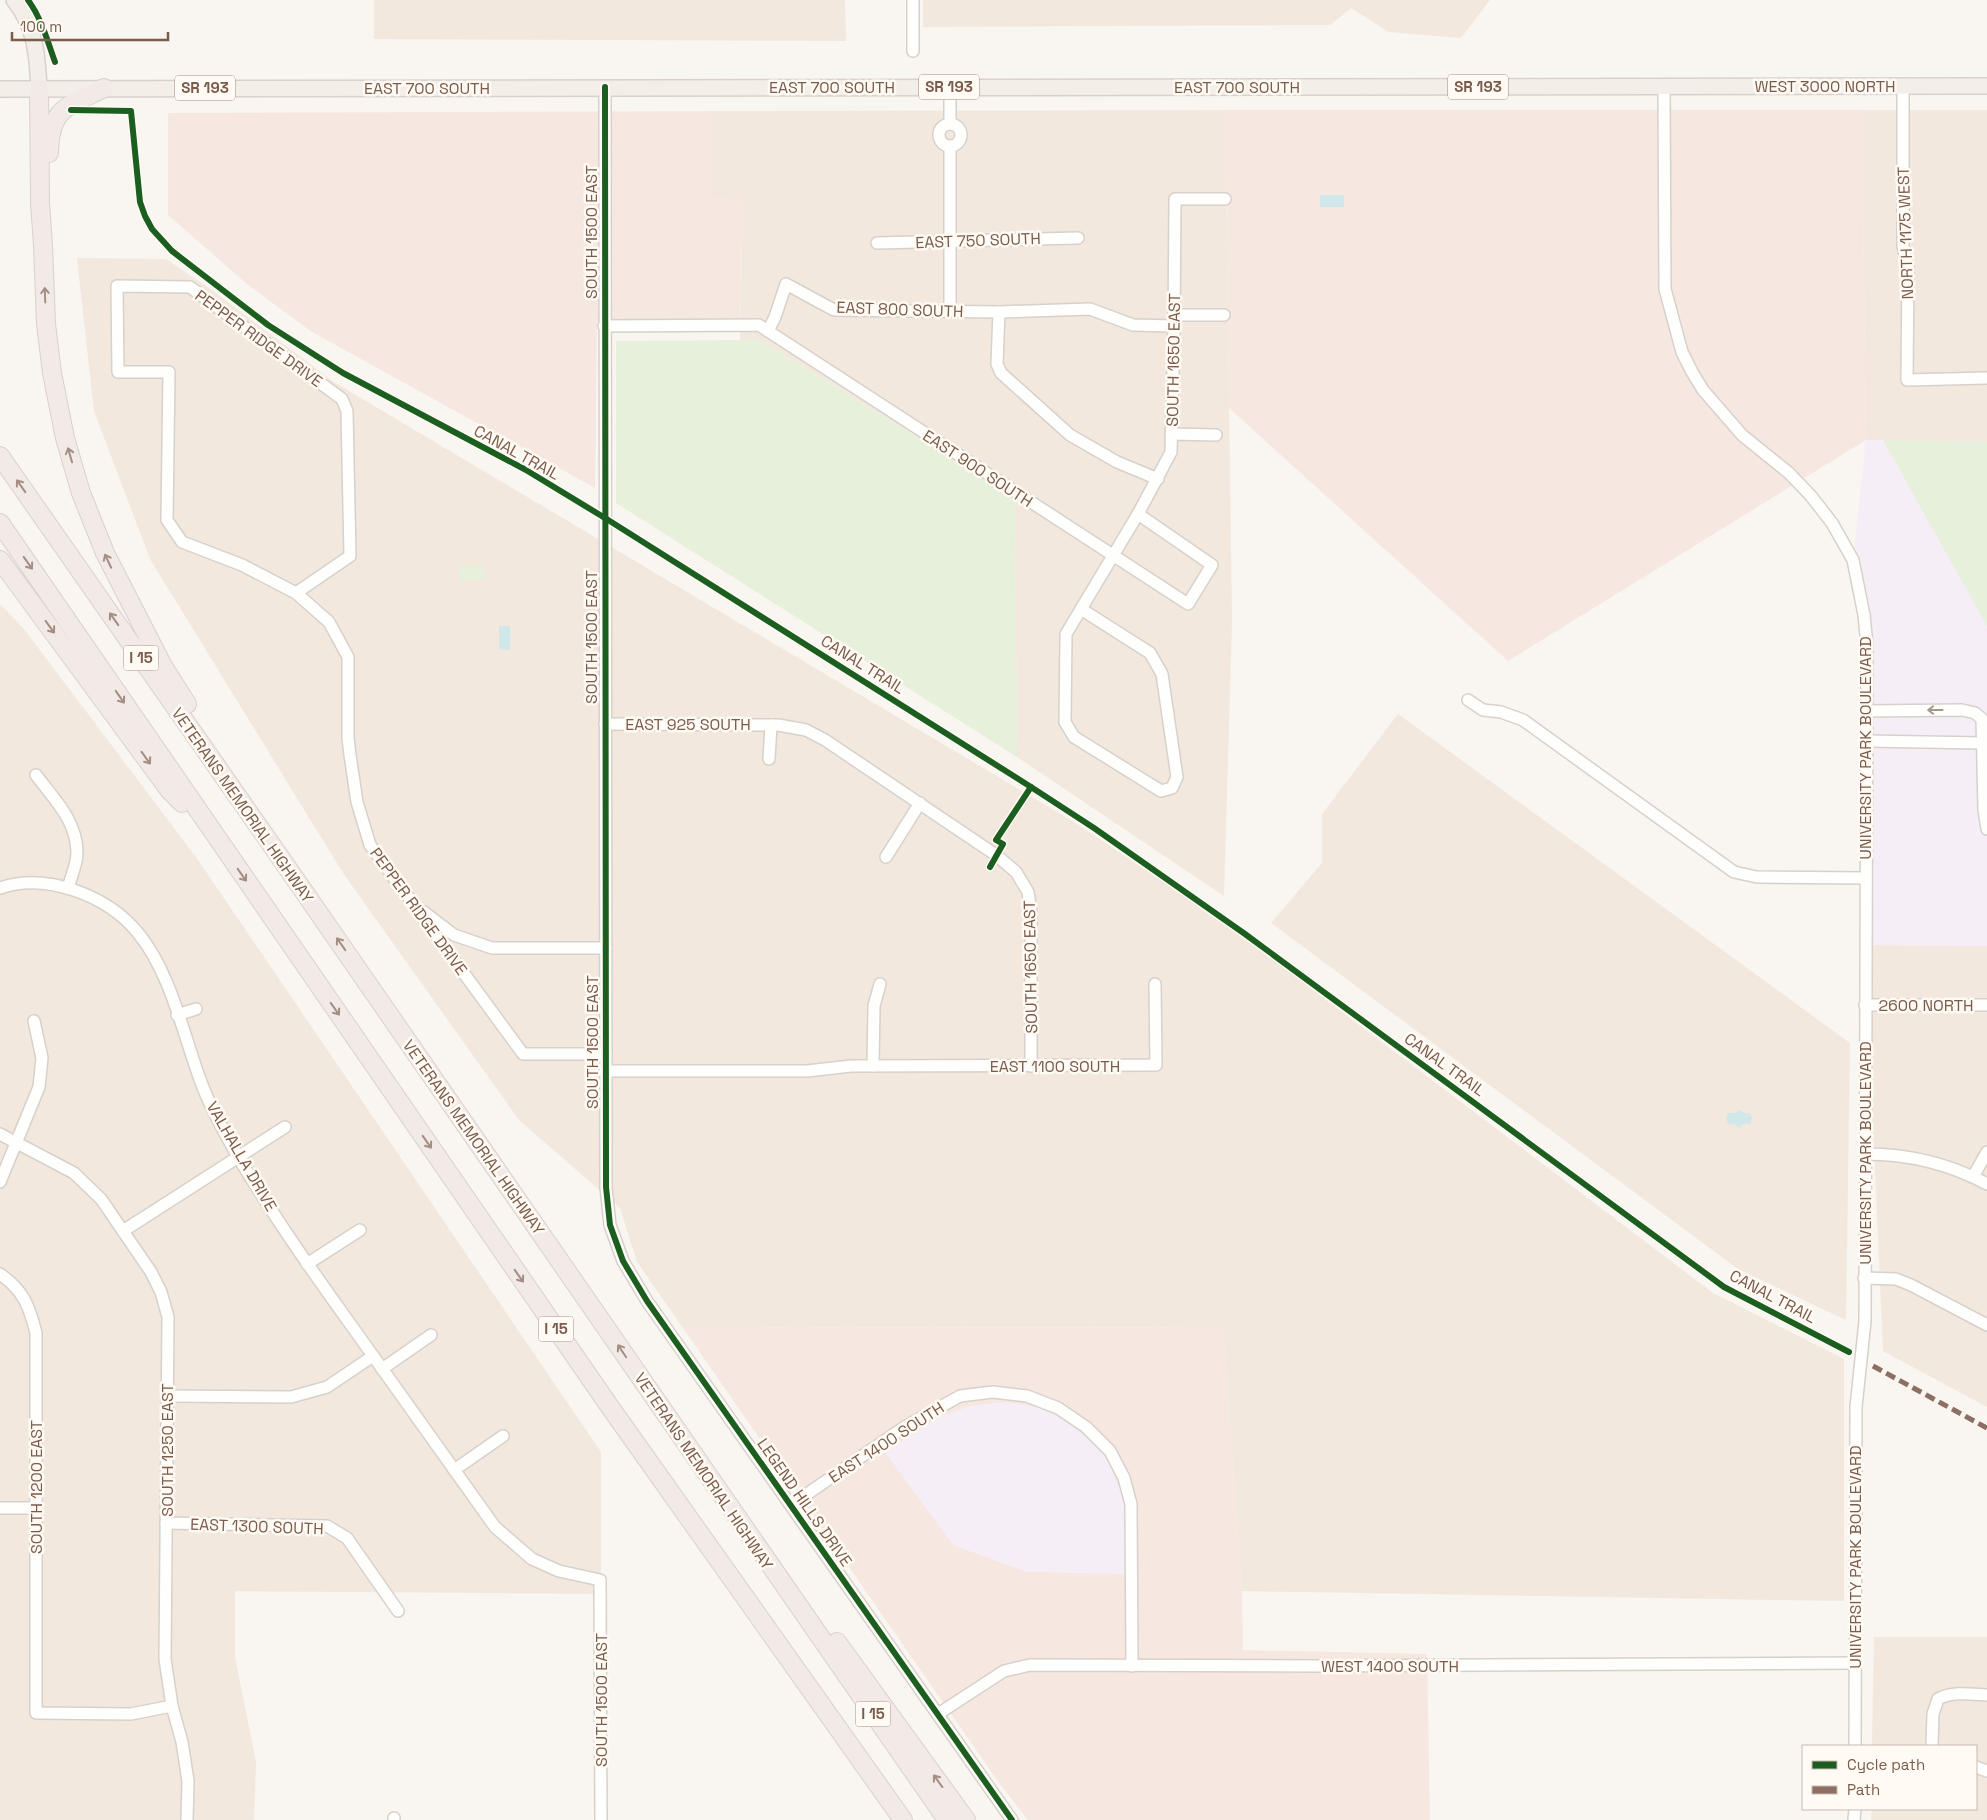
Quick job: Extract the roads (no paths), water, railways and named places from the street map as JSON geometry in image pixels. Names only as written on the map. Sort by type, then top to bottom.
[{"type":"highway","points":[[39,88],[40,203],[44,245],[46,324],[52,373],[68,450],[88,513],[113,572],[163,666],[282,860]]},
{"type":"highway","points":[[44,245],[50,208],[49,147],[54,123],[58,114],[66,107],[104,88]]},
{"type":"highway","name":"VETERANS MEMORIAL HIGHWAY","points":[[0,456],[947,1820]]},
{"type":"highway","name":"I 15","points":[[0,523],[610,1406],[903,1820]]},
{"type":"highway","points":[[0,560],[170,791],[214,835]]},
{"type":"highway","points":[[799,1608],[830,1632],[966,1820]]},
{"type":"main road","points":[[14,0],[24,14],[34,38],[39,88]]},
{"type":"main road","name":"WEST 3000 NORTH","points":[[1664,87],[1987,86]]},
{"type":"main road","name":"EAST 700 SOUTH","points":[[0,88],[1664,87]]},
{"type":"street","points":[[912,51],[913,0]]},
{"type":"street","name":"NORTH 1175 WEST","points":[[1903,86],[1903,246],[1908,268],[1907,380],[1987,378]]},
{"type":"street","name":"SOUTH 1500 EAST","points":[[605,87],[606,1187]]},
{"type":"street","points":[[950,87],[950,124]]},
{"type":"street","name":"UNIVERSITY PARK BOULEVARD","points":[[1664,87],[1665,289],[1682,352],[1703,390],[1742,435],[1789,473],[1811,496],[1832,523],[1852,560],[1864,615],[1867,645],[1865,1320],[1856,1406],[1855,1745]]},
{"type":"street","points":[[950,124],[959,128],[961,135],[958,143],[950,146],[942,144],[938,135],[941,128],[950,124]]},
{"type":"street","points":[[950,146],[950,311]]},
{"type":"street","name":"SOUTH 1650 EAST","points":[[1081,609],[1150,653],[1162,674],[1177,777],[1172,788],[1161,791],[1074,737],[1065,722],[1066,634],[1081,609],[1113,556],[1138,514],[1171,452],[1175,200],[1225,199]]},
{"type":"street","name":"EAST 750 SOUTH","points":[[877,243],[1078,238]]},
{"type":"street","name":"EAST 800 SOUTH","points":[[768,331],[775,317],[786,284],[834,310],[998,312],[1090,309],[1132,325],[1224,315]]},
{"type":"street","name":"PEPPER RIDGE DRIVE","points":[[296,593],[350,556],[347,411],[342,399],[190,286],[117,286],[118,372],[169,372],[166,520],[182,542],[242,566],[296,593],[329,622],[348,657],[348,738],[357,802],[370,845],[523,1054],[606,1054]]},
{"type":"street","points":[[998,312],[997,364],[1001,373],[1070,435],[1117,462],[1158,479]]},
{"type":"street","points":[[604,326],[759,325],[768,331]]},
{"type":"street","name":"EAST 900 SOUTH","points":[[768,331],[1188,604],[1212,565],[1138,514]]},
{"type":"street","points":[[1171,434],[1216,435]]},
{"type":"street","points":[[1468,700],[1483,710],[1502,712],[1523,720],[1734,872],[1758,877],[1865,878]]},
{"type":"street","points":[[1866,711],[1962,710],[1975,713],[1982,719],[1984,810],[1987,829]]},
{"type":"street","name":"EAST 925 SOUTH","points":[[605,724],[770,724],[806,730],[825,740],[920,803],[996,855],[1016,872]]},
{"type":"street","name":"EAST 925 SOUTH","points":[[769,759],[770,724]]},
{"type":"street","points":[[1866,741],[1982,743]]},
{"type":"street","points":[[36,775],[65,812],[74,829],[77,854],[68,888]]},
{"type":"street","points":[[886,857],[920,803]]},
{"type":"street","name":"SOUTH 1650 EAST","points":[[1016,872],[1028,892],[1031,912],[1031,1066]]},
{"type":"street","name":"VALHALLA DRIVE","points":[[0,888],[37,884],[68,888],[94,898],[116,912],[138,933],[161,966],[202,1085],[238,1157],[307,1264],[454,1470],[496,1527],[532,1559],[559,1571],[600,1580]]},
{"type":"street","points":[[414,905],[454,935],[492,948],[606,948]]},
{"type":"street","points":[[873,1066],[874,1006],[880,984]]},
{"type":"street","name":"EAST 1100 SOUTH","points":[[605,1071],[807,1071],[851,1066],[1156,1065],[1155,984]]},
{"type":"street","name":"2600 NORTH","points":[[1865,1005],[1987,1005]]},
{"type":"street","points":[[178,1015],[196,1008]]},
{"type":"street","points":[[0,1182],[39,1087],[42,1058],[34,1021]]},
{"type":"street","points":[[123,1231],[285,1126]]},
{"type":"street","points":[[0,1134],[17,1142]]},
{"type":"street","name":"SOUTH 1250 EAST","points":[[17,1142],[74,1173],[101,1199],[151,1272],[161,1292],[168,1317],[165,1659],[172,1706],[182,1742],[188,1782],[187,1820]]},
{"type":"street","points":[[1973,1177],[1987,1152]]},
{"type":"street","points":[[1865,1154],[1926,1159],[1946,1165],[1987,1184]]},
{"type":"street","name":"LEGEND HILLS DRIVE","points":[[606,1187],[610,1225],[623,1261],[647,1301],[1012,1820]]},
{"type":"street","points":[[307,1264],[360,1230]]},
{"type":"street","name":"SOUTH 1200 EAST","points":[[0,1274],[15,1285],[30,1310],[36,1332],[36,1713],[131,1714],[172,1706]]},
{"type":"street","points":[[1864,1278],[1896,1279],[1987,1325]]},
{"type":"street","points":[[382,1369],[432,1335]]},
{"type":"street","points":[[167,1396],[291,1397],[327,1387],[373,1356]]},
{"type":"street","name":"EAST 1400 SOUTH","points":[[790,1505],[906,1426],[960,1396],[993,1392],[1028,1396],[1058,1408],[1086,1427],[1110,1451],[1124,1478],[1131,1504],[1132,1666]]},
{"type":"street","points":[[454,1470],[503,1436]]},
{"type":"street","points":[[0,1508],[36,1508]]},
{"type":"street","name":"EAST 1300 SOUTH","points":[[166,1523],[327,1526],[347,1538],[398,1611]]},
{"type":"street","name":"SOUTH 1500 EAST","points":[[600,1580],[600,1820]]},
{"type":"street","name":"WEST 1400 SOUTH","points":[[938,1714],[1004,1672],[1030,1665],[1855,1663]]},
{"type":"street","points":[[1932,1745],[1933,1714],[1938,1699],[1954,1694],[1987,1695]]},
{"type":"water","points":[[1320,195],[1344,195],[1344,207],[1320,207]]},
{"type":"water","points":[[499,626],[510,626],[510,650],[499,649]]},
{"type":"water","points":[[1739,1110],[1744,1113],[1750,1113],[1752,1118],[1750,1124],[1743,1124],[1739,1128],[1734,1124],[1728,1124],[1726,1119],[1728,1113],[1735,1113]]}]
